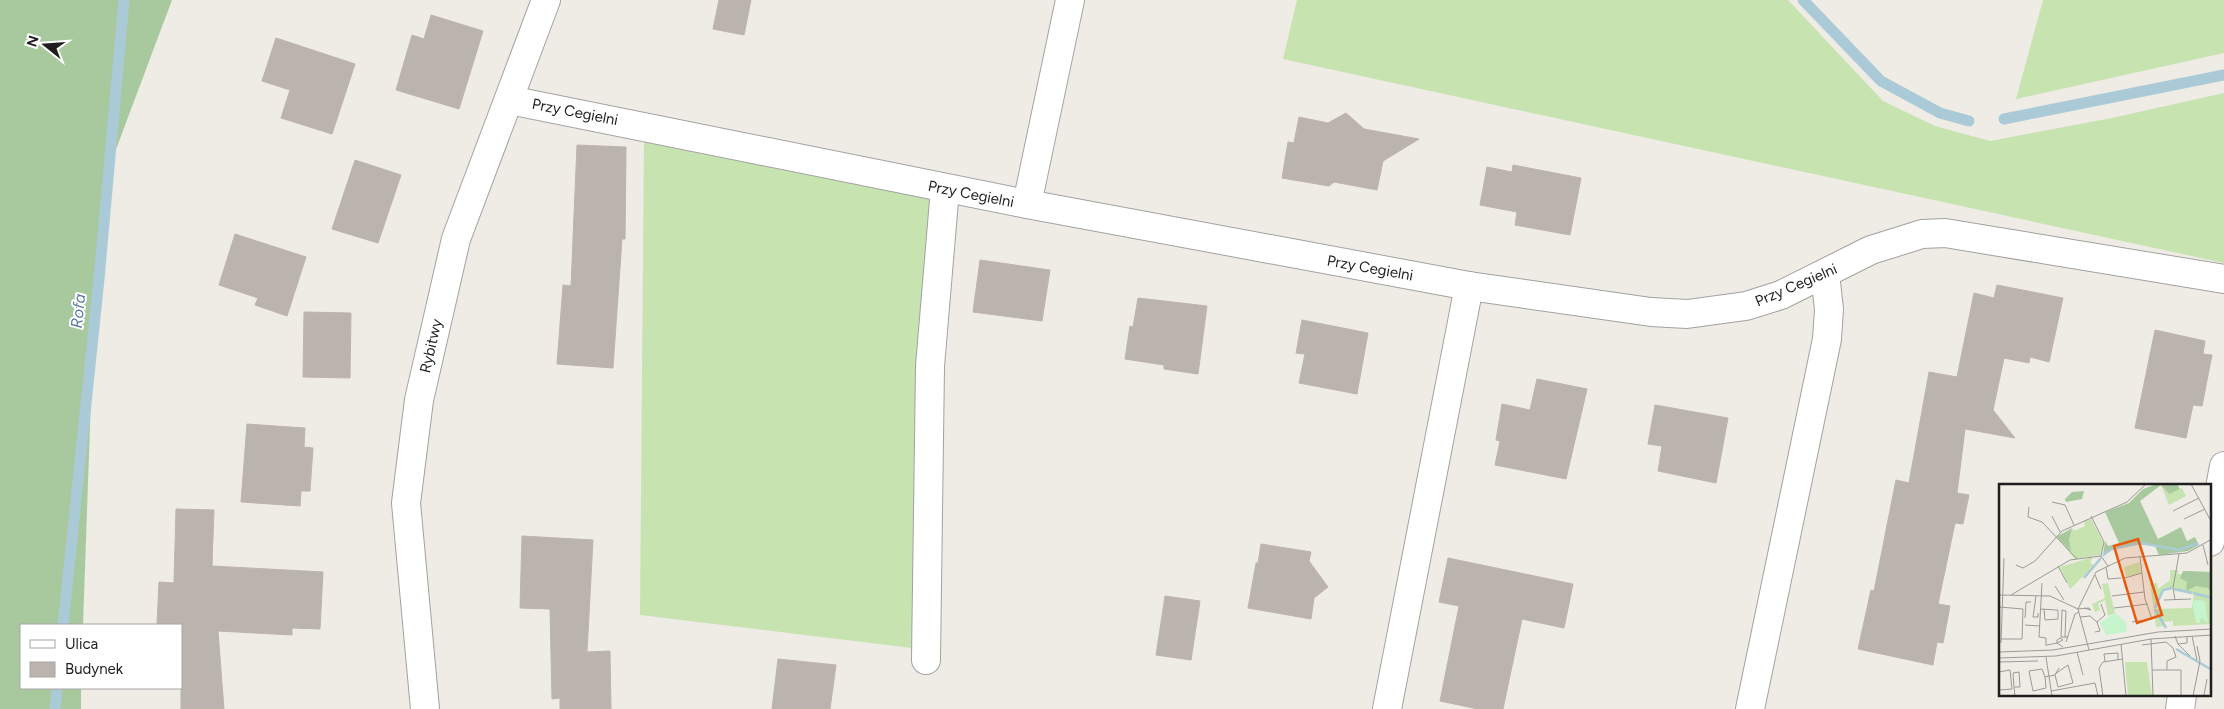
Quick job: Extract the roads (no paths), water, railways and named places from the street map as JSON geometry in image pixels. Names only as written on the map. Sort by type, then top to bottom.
[{"type":"street","name":"Rybitwy","points":[[425,709],[406,503],[419,400],[456,239],[546,0]]},
{"type":"street","points":[[1028,204],[1070,0]]},
{"type":"street","name":"Przy Cegielni","points":[[509,100],[945,189],[1469,286],[1651,312],[1686,314],[1746,306],[1781,294],[1871,250],[1922,234],[1945,233],[2224,279]]},
{"type":"street","points":[[926,660],[930,366],[945,189]]},
{"type":"street","points":[[1750,709],[1827,339],[1829,309],[1825,274]]},
{"type":"street","points":[[1386,709],[1469,286]]},
{"type":"street","points":[[2212,531],[2224,466]]},
{"type":"street","points":[[2180,709],[2182,696]]},
{"type":"waterway","name":"Rofa","points":[[63,624],[99,279],[124,0]]},
{"type":"waterway","points":[[1803,0],[1881,81],[1940,113],[1969,121]]},
{"type":"waterway","points":[[2004,119],[2224,75]]},
{"type":"waterway","name":"Rofa","points":[[55,709],[57,689]]}]
